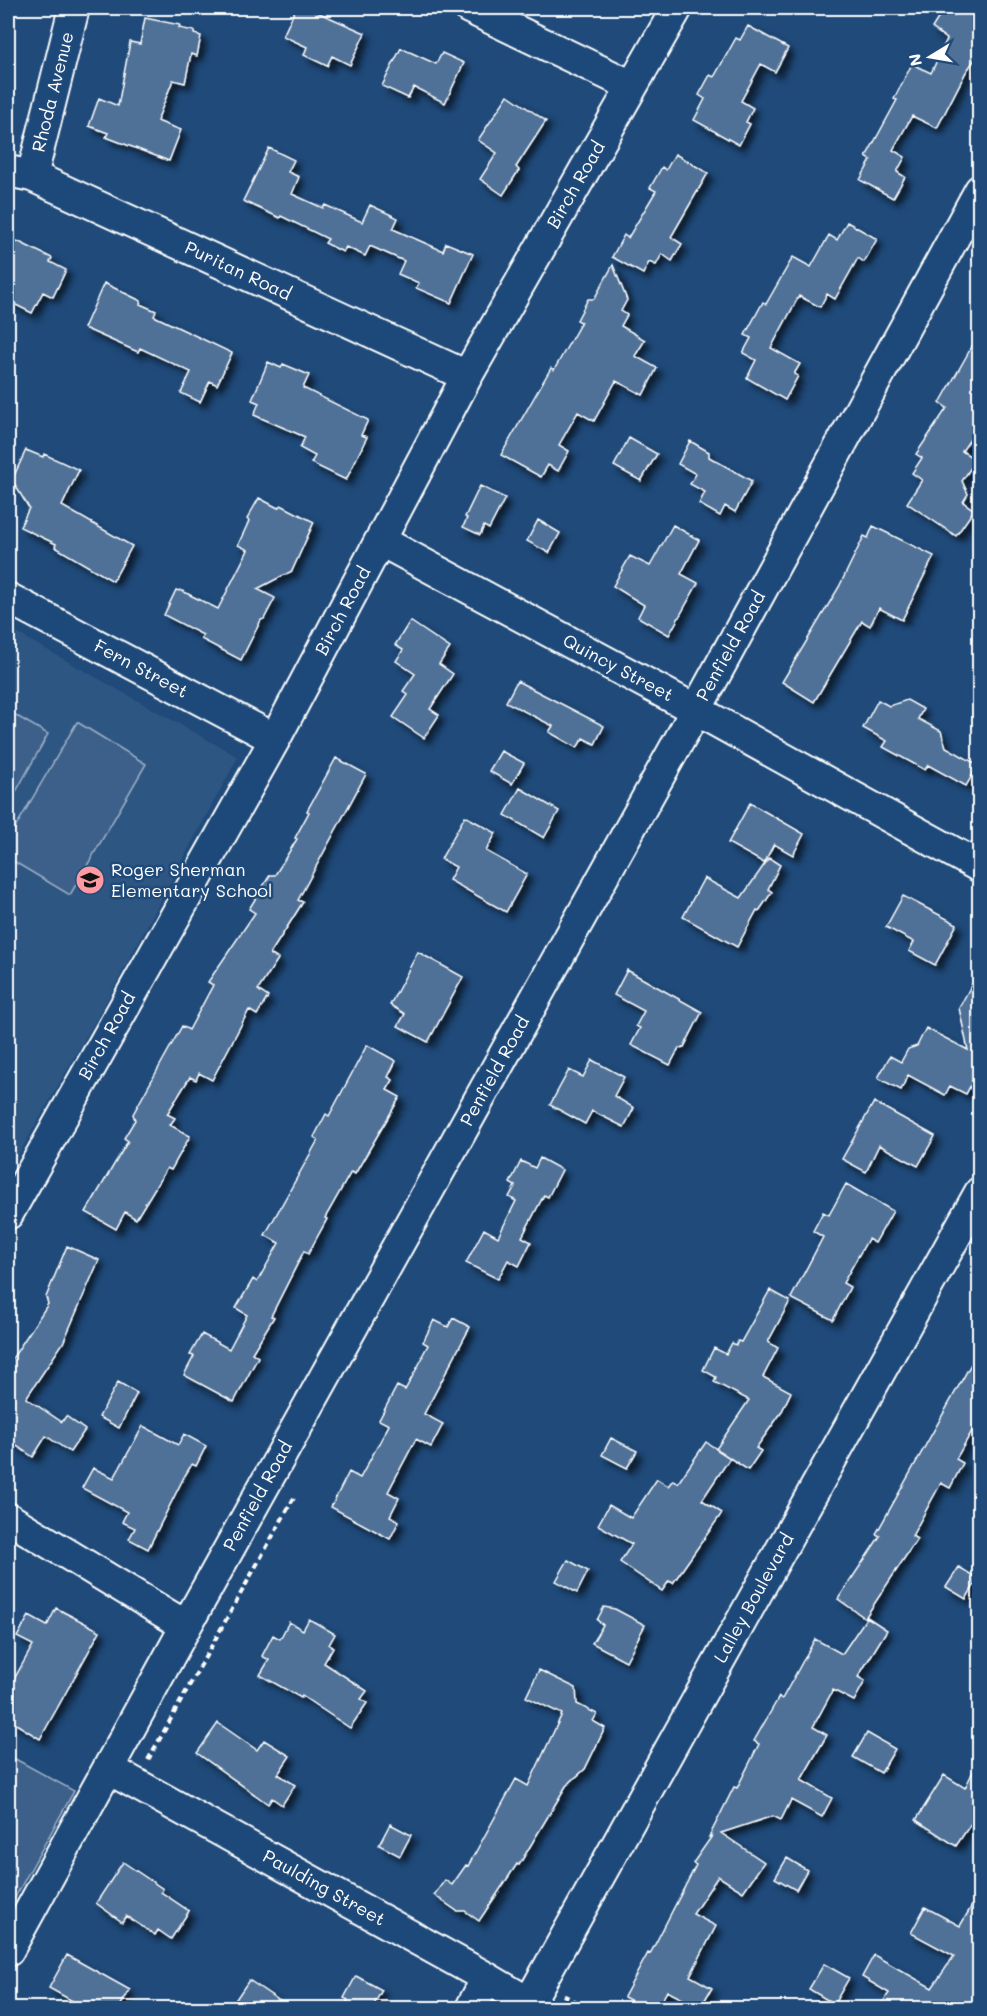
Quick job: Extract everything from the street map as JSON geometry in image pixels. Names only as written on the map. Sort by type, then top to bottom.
[{"type":"street","name":"Rhoda Avenue","points":[[20,174],[74,8]]},
{"type":"street","points":[[469,8],[632,86]]},
{"type":"street","name":"Birch Road","points":[[8,1214],[275,739],[467,376],[676,8]]},
{"type":"street","name":"Puritan Road","points":[[20,174],[467,376]]},
{"type":"street","name":"Penfield Road","points":[[8,1951],[122,1776],[186,1626],[696,710],[980,190]]},
{"type":"street","name":"Quincy Street","points":[[381,541],[696,710],[980,867]]},
{"type":"street","name":"Fern Street","points":[[8,598],[275,739]]},
{"type":"street","name":"Lalley Boulevard","points":[[531,2007],[980,1192]]},
{"type":"street","points":[[8,1518],[186,1626]]},
{"type":"street","name":"Paulding Street","points":[[122,1776],[487,1978],[531,2007]]},
{"type":"street","points":[[471,2008],[487,1978]]},
{"type":"path","points":[[122,1776],[295,1496]]},
{"type":"shaded area","name":"Roger Sherman Elementary School","points":[[8,628],[238,757],[106,1002],[8,1173]]},
{"type":"shaded area","points":[[8,711],[48,734],[8,806]]},
{"type":"shaded area","points":[[77,722],[146,764],[70,895],[8,858],[8,840]]},
{"type":"shaded area","points":[[8,1755],[74,1791],[8,1910]]},
{"type":"building","points":[[296,8],[308,8],[365,33],[350,65],[332,56],[327,66],[304,55],[307,47],[283,36]]},
{"type":"building","points":[[959,8],[970,8],[980,14],[980,52],[966,72],[937,128],[912,116],[893,150],[905,157],[897,172],[905,177],[893,198],[860,180],[871,160],[866,157],[897,100],[894,99],[912,64],[931,73],[947,39],[932,28],[944,9],[954,15]]},
{"type":"building","points":[[145,18],[180,25],[179,28],[194,31],[194,34],[201,36],[197,56],[191,54],[185,83],[173,80],[157,121],[181,130],[169,161],[106,137],[108,133],[89,126],[99,98],[118,106],[130,42],[140,44]]},
{"type":"building","points":[[748,26],[788,48],[775,72],[761,64],[741,101],[753,108],[746,122],[750,124],[739,145],[694,120],[705,99],[699,95],[710,75],[714,77],[736,38],[740,40]]},
{"type":"building","points":[[401,48],[436,64],[442,53],[464,63],[445,103],[414,87],[408,98],[382,86]]},
{"type":"building","points":[[508,95],[546,121],[516,167],[519,170],[503,195],[480,179],[497,153],[478,140]]},
{"type":"building","points":[[269,148],[294,160],[288,172],[299,177],[292,194],[323,208],[325,205],[362,222],[370,205],[398,218],[393,229],[443,251],[446,243],[473,254],[451,303],[416,288],[419,283],[398,274],[404,261],[370,246],[365,256],[346,247],[343,252],[325,243],[328,239],[281,216],[280,218],[243,201]]},
{"type":"building","points":[[675,154],[708,173],[671,237],[682,244],[672,261],[662,254],[656,265],[649,262],[643,274],[612,257],[624,235],[628,238],[656,191],[650,188],[662,167],[666,170]]},
{"type":"building","points":[[847,222],[877,239],[864,262],[858,258],[835,299],[827,294],[820,307],[799,296],[771,348],[800,364],[794,374],[798,376],[785,400],[747,378],[756,360],[743,353],[751,338],[745,335],[763,302],[766,304],[793,257],[811,267],[829,235],[837,240]]},
{"type":"building","points":[[17,241],[52,258],[50,262],[66,270],[53,297],[43,292],[32,313],[8,301],[8,260]]},
{"type":"building","points":[[613,265],[627,300],[621,311],[627,315],[621,326],[645,340],[635,356],[657,368],[643,395],[616,381],[594,421],[578,412],[559,445],[569,451],[558,471],[548,465],[541,477],[501,455],[551,368],[554,370],[581,322],[577,320],[588,299],[594,299]]},
{"type":"building","points":[[104,283],[141,301],[140,304],[156,311],[154,316],[232,353],[217,385],[210,381],[200,402],[181,393],[191,372],[140,348],[138,352],[84,328]]},
{"type":"building","points":[[980,332],[980,425],[962,451],[976,460],[962,481],[968,494],[963,502],[974,510],[956,536],[907,503],[922,480],[912,473],[922,458],[916,454],[947,408],[940,403]]},
{"type":"building","points":[[268,362],[281,368],[283,364],[309,375],[303,388],[368,420],[361,435],[367,437],[346,480],[311,463],[315,456],[300,448],[305,437],[254,415],[259,403],[252,400]]},
{"type":"building","points":[[629,438],[657,454],[641,481],[614,466]]},
{"type":"building","points":[[690,441],[709,452],[709,457],[752,481],[735,512],[725,506],[720,516],[699,504],[705,492],[690,484],[696,474],[678,464]]},
{"type":"building","points":[[26,450],[43,457],[44,454],[79,470],[62,506],[132,546],[113,581],[55,547],[56,544],[20,527],[29,508],[12,480]]},
{"type":"building","points":[[480,486],[505,498],[489,529],[484,526],[480,535],[463,527],[467,518],[465,517]]},
{"type":"building","points":[[259,498],[278,508],[281,505],[314,522],[292,571],[257,589],[275,598],[241,660],[201,639],[203,635],[164,615],[176,590],[218,609],[248,550],[238,545],[249,521],[247,519]]},
{"type":"building","points":[[538,520],[560,533],[549,553],[527,541]]},
{"type":"building","points":[[673,525],[699,540],[681,574],[698,583],[669,635],[638,617],[644,605],[613,586],[630,556],[650,566]]},
{"type":"building","points":[[873,526],[934,556],[902,620],[879,608],[870,626],[862,621],[814,702],[782,682],[839,587],[864,536],[868,538]]},
{"type":"building","points":[[410,621],[450,648],[439,664],[453,674],[430,709],[439,715],[424,738],[393,717],[408,695],[403,691],[415,674],[396,661],[403,650],[395,645]]},
{"type":"building","points":[[517,681],[604,726],[595,744],[583,738],[577,748],[549,732],[553,726],[506,702]]},
{"type":"building","points":[[878,700],[889,706],[907,700],[923,709],[918,719],[941,731],[946,747],[978,765],[966,786],[928,765],[925,770],[883,747],[887,741],[863,728]]},
{"type":"building","points":[[501,751],[524,763],[512,784],[489,771]]},
{"type":"building","points":[[336,758],[366,774],[298,900],[303,902],[270,954],[278,959],[258,990],[268,997],[257,1015],[249,1010],[212,1080],[199,1073],[196,1080],[190,1077],[167,1114],[175,1118],[170,1125],[190,1136],[171,1170],[167,1168],[136,1219],[125,1212],[116,1229],[86,1212],[128,1141],[124,1138],[135,1120],[133,1114],[182,1026],[189,1030],[213,985],[208,982],[255,913],[249,909],[270,875],[275,875],[297,839],[295,838],[309,812],[307,811]]},
{"type":"building","points":[[520,788],[559,811],[544,838],[505,815]]},
{"type":"building","points":[[750,803],[804,834],[793,855],[774,844],[764,863],[728,843]]},
{"type":"building","points":[[465,816],[496,833],[486,851],[527,874],[506,912],[449,880],[456,867],[441,859]]},
{"type":"building","points":[[769,858],[780,865],[768,889],[772,892],[759,911],[757,910],[737,947],[683,917],[704,878],[741,898]]},
{"type":"building","points":[[903,896],[957,924],[935,965],[909,951],[914,942],[886,927]]},
{"type":"building","points":[[418,952],[463,977],[428,1042],[398,1026],[405,1014],[390,1005]]},
{"type":"building","points":[[980,969],[980,1068],[966,1094],[950,1086],[945,1095],[908,1075],[901,1090],[878,1078],[890,1056],[901,1062],[908,1049],[917,1046],[926,1028],[968,1050],[959,1008]]},
{"type":"building","points":[[627,970],[702,1012],[684,1047],[679,1048],[670,1065],[631,1045],[640,1028],[636,1026],[644,1011],[614,995]]},
{"type":"building","points":[[367,1045],[396,1061],[388,1077],[393,1080],[387,1090],[400,1097],[355,1174],[351,1172],[308,1254],[304,1251],[271,1316],[274,1317],[252,1353],[258,1357],[234,1402],[184,1375],[194,1356],[190,1355],[202,1334],[229,1349],[247,1315],[236,1308],[253,1279],[257,1282],[279,1243],[265,1235],[318,1140],[314,1137],[326,1114],[329,1116]]},
{"type":"building","points":[[592,1060],[624,1077],[614,1096],[634,1108],[624,1127],[592,1111],[585,1124],[550,1105],[569,1070],[583,1077]]},
{"type":"building","points":[[874,1102],[935,1136],[918,1166],[879,1145],[866,1172],[842,1159]]},
{"type":"building","points":[[540,1158],[562,1170],[548,1197],[544,1195],[522,1237],[531,1242],[519,1266],[508,1260],[498,1279],[466,1263],[484,1229],[498,1237],[516,1201],[509,1197],[515,1186],[510,1183],[521,1161],[535,1168]]},
{"type":"building","points":[[846,1184],[893,1211],[875,1243],[868,1239],[843,1283],[850,1287],[833,1320],[791,1298],[823,1237],[813,1231],[823,1212],[829,1215]]},
{"type":"building","points":[[67,1246],[99,1260],[63,1343],[26,1398],[62,1422],[66,1416],[85,1430],[70,1452],[46,1436],[33,1457],[8,1440],[8,1365],[48,1304],[46,1297]]},
{"type":"building","points":[[770,1290],[790,1301],[768,1342],[778,1348],[763,1377],[791,1392],[781,1413],[756,1448],[761,1451],[748,1470],[716,1449],[749,1400],[714,1382],[716,1377],[703,1370],[714,1348],[726,1354],[732,1343],[736,1345],[738,1341],[741,1342]]},
{"type":"building","points":[[453,1318],[470,1327],[424,1414],[443,1424],[431,1447],[416,1439],[388,1492],[399,1498],[390,1516],[399,1521],[390,1539],[331,1507],[349,1472],[360,1478],[389,1425],[379,1420],[397,1386],[405,1390],[428,1345],[423,1342],[434,1320],[448,1327]]},
{"type":"building","points":[[980,1348],[980,1417],[956,1459],[963,1463],[950,1488],[941,1483],[912,1536],[917,1539],[865,1618],[838,1599],[880,1536],[876,1534]]},
{"type":"building","points":[[118,1382],[137,1393],[119,1428],[99,1417]]},
{"type":"building","points":[[143,1426],[178,1445],[184,1434],[206,1446],[196,1466],[192,1464],[184,1477],[148,1549],[129,1539],[135,1528],[122,1522],[127,1512],[82,1488],[93,1468],[114,1478]]},
{"type":"building","points":[[611,1438],[637,1451],[627,1468],[602,1455]]},
{"type":"building","points":[[706,1442],[730,1458],[702,1500],[722,1513],[673,1583],[669,1581],[662,1591],[620,1562],[632,1544],[598,1525],[609,1505],[631,1518],[657,1479],[668,1486],[673,1480],[678,1483]]},
{"type":"building","points":[[568,1560],[588,1571],[577,1593],[556,1581]]},
{"type":"building","points":[[959,1567],[978,1579],[966,1599],[946,1587]]},
{"type":"building","points":[[604,1607],[615,1609],[645,1625],[626,1661],[592,1643],[603,1625],[597,1620]]},
{"type":"building","points":[[56,1608],[100,1631],[40,1739],[8,1719],[8,1690],[33,1645],[17,1637],[29,1616],[47,1626]]},
{"type":"building","points":[[867,1617],[887,1630],[858,1677],[865,1681],[854,1701],[833,1690],[813,1727],[827,1735],[801,1780],[832,1798],[822,1817],[791,1800],[781,1820],[773,1816],[721,1833],[764,1862],[743,1892],[718,1876],[693,1914],[716,1926],[690,1976],[712,1988],[700,2008],[667,1991],[658,2008],[645,2008],[624,1997],[648,1953],[650,1954],[696,1865],[693,1863],[712,1836],[709,1837],[734,1787],[737,1788],[759,1744],[754,1741],[779,1697],[782,1699],[815,1639],[842,1654]]},
{"type":"building","points":[[309,1619],[335,1634],[329,1645],[333,1647],[324,1663],[367,1691],[361,1699],[367,1703],[350,1728],[302,1696],[301,1698],[260,1675],[269,1660],[262,1656],[273,1635],[280,1639],[289,1622],[303,1630]]},
{"type":"building","points":[[539,1670],[576,1688],[577,1704],[597,1714],[593,1721],[605,1728],[585,1769],[566,1786],[519,1865],[517,1864],[479,1921],[465,1911],[457,1911],[434,1895],[445,1880],[452,1885],[466,1865],[468,1866],[516,1779],[528,1786],[562,1714],[526,1697]]},
{"type":"building","points":[[218,1723],[257,1750],[264,1740],[290,1756],[278,1774],[295,1785],[282,1805],[272,1798],[268,1804],[197,1753]]},
{"type":"building","points":[[867,1733],[895,1749],[881,1773],[853,1757]]},
{"type":"building","points":[[980,1757],[980,1810],[956,1846],[916,1820],[944,1775],[965,1788]]},
{"type":"building","points":[[390,1824],[411,1835],[400,1856],[379,1845]]},
{"type":"building","points":[[787,1858],[807,1870],[796,1890],[775,1878]]},
{"type":"building","points":[[123,1862],[163,1889],[161,1892],[189,1911],[171,1939],[158,1930],[155,1935],[126,1916],[122,1922],[96,1903]]},
{"type":"building","points":[[980,1892],[980,2008],[879,2008],[889,1993],[862,1977],[874,1955],[932,1988],[954,1956],[911,1933],[925,1907],[960,1926]]},
{"type":"building","points":[[67,1955],[130,1990],[119,2008],[85,2008],[49,1988]]},
{"type":"building","points":[[824,1964],[849,1978],[834,2004],[809,1989]]},
{"type":"building","points":[[356,1976],[382,1990],[372,2008],[343,2008],[348,2000],[344,1998]]},
{"type":"building","points":[[249,1980],[290,2008],[230,2008]]},
{"type":"place","name":"Roger Sherman Elementary School","points":[[90,880]]}]
